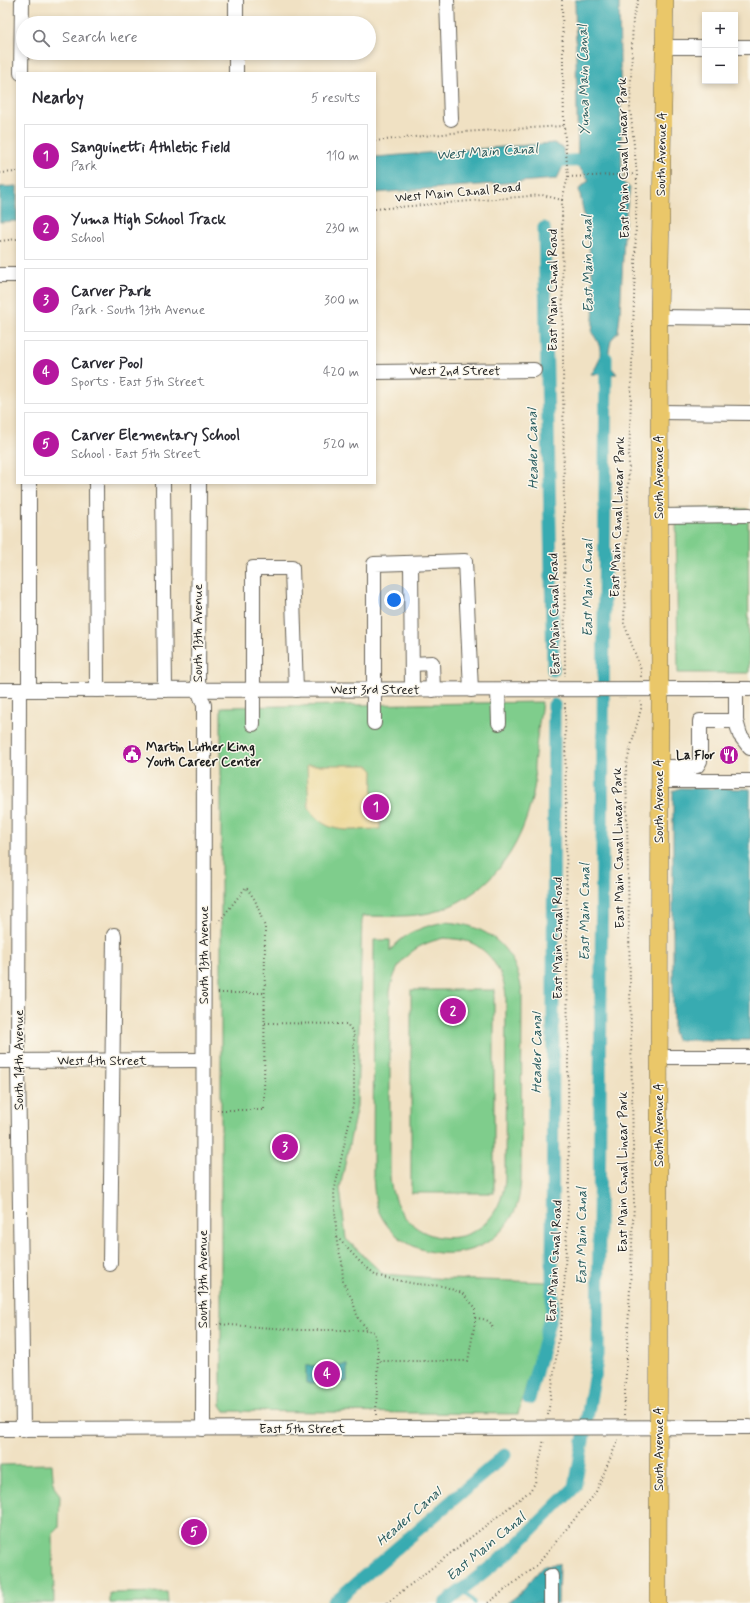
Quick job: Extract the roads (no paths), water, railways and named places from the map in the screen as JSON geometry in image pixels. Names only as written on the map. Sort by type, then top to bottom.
[{"type":"main road","name":"South Avenue A","points":[[658,1603],[660,774],[659,318],[665,0]]},
{"type":"street","points":[[22,0],[22,16]]},
{"type":"street","points":[[236,0],[236,16]]},
{"type":"street","points":[[447,0],[451,119]]},
{"type":"street","points":[[664,47],[702,47]]},
{"type":"street","points":[[738,47],[750,47]]},
{"type":"street","points":[[21,60],[21,72]]},
{"type":"street","points":[[236,60],[236,72]]},
{"type":"street","points":[[0,275],[16,275]]},
{"type":"street","points":[[659,318],[750,318]]},
{"type":"street","name":"West 2nd Street","points":[[376,372],[534,370]]},
{"type":"street","points":[[659,412],[750,413]]},
{"type":"street","name":"South 14th Avenue","points":[[23,1430],[18,1061],[29,484]]},
{"type":"street","points":[[96,484],[97,690]]},
{"type":"street","points":[[163,484],[165,690]]},
{"type":"street","name":"South 13th Avenue","points":[[199,484],[198,690],[204,705],[202,1429]]},
{"type":"street","points":[[660,516],[750,515]]},
{"type":"street","points":[[374,723],[374,564],[465,561],[471,690]]},
{"type":"street","points":[[411,563],[412,690]]},
{"type":"street","points":[[253,724],[253,568],[292,568],[296,690]]},
{"type":"street","points":[[412,664],[432,663],[433,690]]},
{"type":"street","points":[[743,689],[736,721],[740,735],[750,748]]},
{"type":"street","name":"West 3rd Street","points":[[0,690],[743,689]]},
{"type":"street","points":[[498,690],[499,723]]},
{"type":"street","points":[[660,774],[697,766],[700,761],[700,721],[736,721]]},
{"type":"street","points":[[660,774],[750,781]]},
{"type":"street","points":[[110,1264],[114,935]]},
{"type":"street","points":[[659,1057],[750,1057]]},
{"type":"street","name":"West 4th Street","points":[[0,1061],[203,1060]]},
{"type":"street","name":"East 5th Street","points":[[0,1430],[750,1427]]},
{"type":"street","points":[[551,1576],[551,1603]]},
{"type":"water","name":"Yuma Main Canal","points":[[575,0],[619,0],[622,182],[630,188],[625,218],[618,332],[611,340],[608,357],[610,366],[617,374],[591,374],[599,359],[600,349],[596,338],[592,333],[593,297],[591,261],[579,189],[589,180],[578,166]]},
{"type":"water","points":[[554,143],[563,148],[564,164],[557,179],[376,193],[376,157]]},
{"type":"water","points":[[16,186],[16,221],[0,222],[0,187]]},
{"type":"water","points":[[680,788],[750,789],[750,1040],[676,1040],[673,1031],[673,791]]},
{"type":"water","points":[[347,1365],[347,1382],[306,1383],[306,1366]]},
{"type":"water","points":[[559,1564],[558,1603],[507,1603],[518,1595],[544,1565]]},
{"type":"waterway","name":"West Main Canal","points":[[546,162],[594,160]]},
{"type":"waterway","name":"Header Canal","points":[[544,228],[553,670]]},
{"type":"waterway","name":"East Main Canal","points":[[445,1603],[513,1549],[575,1487],[598,1355],[606,358]]},
{"type":"waterway","name":"Header Canal","points":[[529,1399],[552,1310],[554,705]]},
{"type":"waterway","name":"Header Canal","points":[[333,1603],[505,1455]]},
{"type":"waterway","points":[[463,1589],[474,1603]]},
{"type":"place","name":"Martin Luther King Youth Career Center","points":[[132,754]]},
{"type":"place","name":"La Flor","points":[[729,755]]},
{"type":"place","name":"Sanguinetti Athletic Field","points":[[376,807]]},
{"type":"place","name":"Yuma High School Track","points":[[453,1011]]},
{"type":"place","name":"Carver Park","points":[[285,1147]]},
{"type":"place","name":"Carver Pool","points":[[327,1374]]},
{"type":"place","name":"Carver Elementary School","points":[[194,1532]]}]
